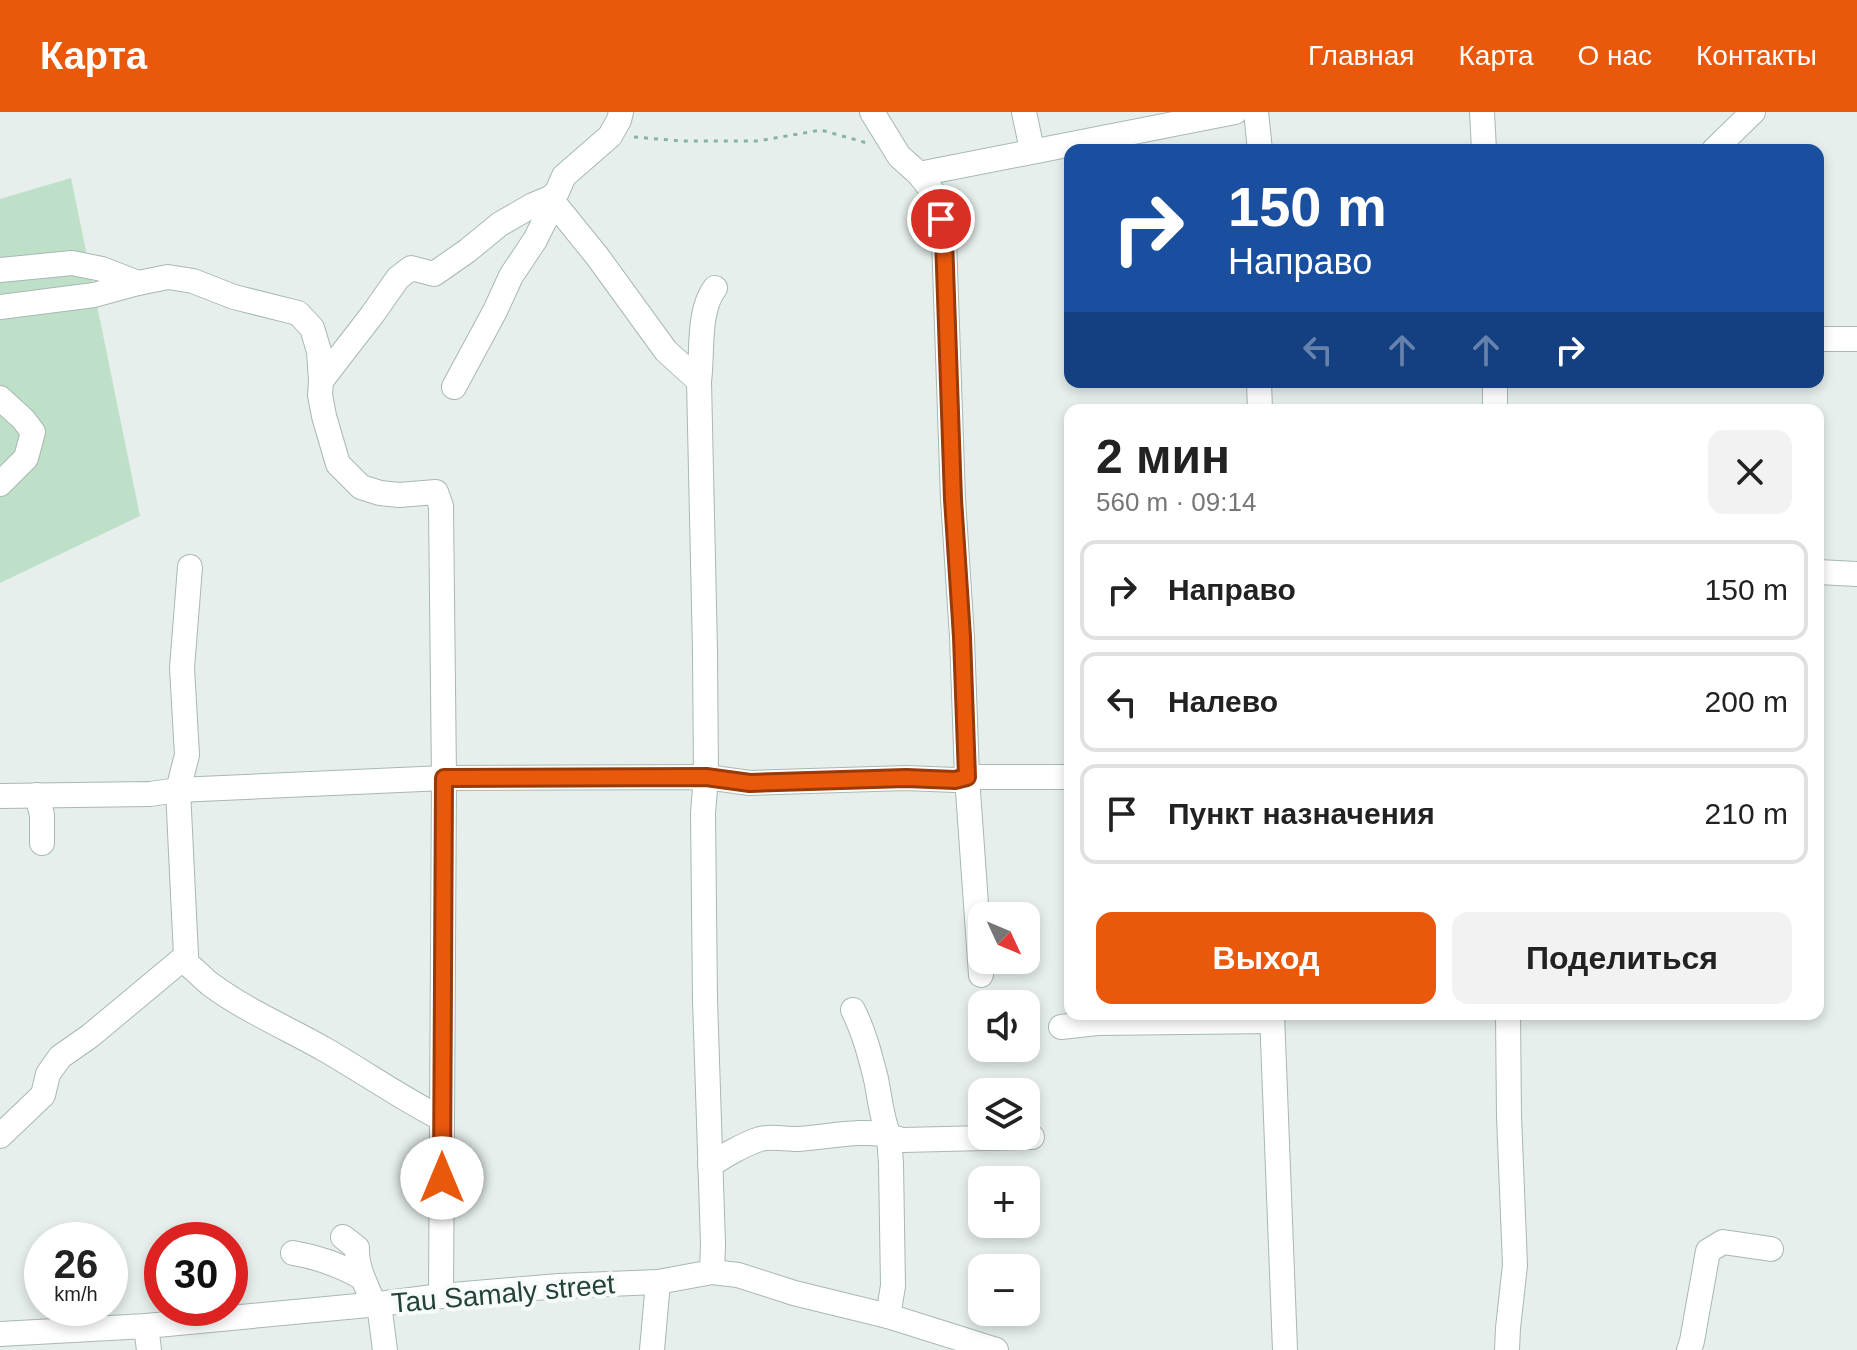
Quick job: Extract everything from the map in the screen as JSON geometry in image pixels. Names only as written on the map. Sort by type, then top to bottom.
[{"type":"street","points":[[454,387],[511,276],[535,240],[564,176],[606,140],[621,112]]},
{"type":"street","points":[[872,112],[897,153],[919,174],[938,199],[944,239],[953,499],[981,975]]},
{"type":"street","points":[[1024,112],[1032,150]]},
{"type":"street","points":[[1064,144],[1235,112]]},
{"type":"street","points":[[1256,112],[1259,144]]},
{"type":"street","points":[[1482,112],[1484,144]]},
{"type":"street","points":[[1720,144],[1753,112]]},
{"type":"street","points":[[919,174],[1064,144]]},
{"type":"street","points":[[552,200],[666,351],[699,381]]},
{"type":"street","points":[[321,381],[398,278],[411,268],[434,274],[500,224],[533,205],[552,200]]},
{"type":"street","points":[[0,270],[72,263],[102,269],[138,283]]},
{"type":"street","points":[[0,307],[94,295],[168,277],[193,281],[234,297],[298,313],[312,328],[319,351],[320,395],[338,464],[361,487],[380,493],[399,495],[438,488],[441,506],[444,778],[441,1296]]},
{"type":"street","points":[[712,1272],[705,999],[703,813],[706,777],[699,381],[702,330],[710,295],[715,288]]},
{"type":"street","points":[[1824,339],[1857,339]]},
{"type":"street","points":[[0,398],[33,432],[26,458],[0,484]]},
{"type":"street","points":[[0,1136],[43,1095],[48,1074],[60,1057],[186,956],[178,790],[187,755],[182,668],[190,567]]},
{"type":"street","points":[[1824,572],[1857,574]]},
{"type":"street","points":[[0,796],[150,794],[178,790],[444,778],[706,777],[750,783],[1064,777]]},
{"type":"street","points":[[37,795],[42,815],[42,843]]},
{"type":"street","points":[[182,960],[237,1001],[442,1119]]},
{"type":"street","points":[[853,1010],[868,1051],[889,1136],[893,1286],[888,1316]]},
{"type":"street","points":[[1061,1027],[1184,1020]]},
{"type":"street","points":[[1272,1020],[1285,1350]]},
{"type":"street","points":[[1507,1350],[1515,1265],[1508,1020]]},
{"type":"street","points":[[710,1165],[762,1138],[799,1139],[867,1133],[902,1140],[968,1138]]},
{"type":"street","points":[[343,1237],[357,1248],[361,1277],[377,1305],[385,1350]]},
{"type":"street","points":[[1689,1350],[1708,1251],[1723,1242],[1771,1249]]},
{"type":"street","points":[[293,1253],[321,1258],[361,1277]]},
{"type":"street","name":"Tau Samaly street","points":[[7,1339],[148,1338],[441,1296],[574,1285],[658,1282],[712,1272],[738,1275],[794,1293],[888,1316],[996,1350]]},
{"type":"street","points":[[657,1348],[658,1282]]},
{"type":"path","points":[[606,140],[636,137],[682,141],[758,141],[821,130],[897,153]]},
{"type":"green space","points":[[71,178],[140,516],[0,583],[0,199]]},
{"type":"route","points":[[442,1178],[444,778],[706,777],[750,783],[906,778],[955,780],[967,777],[941,219]]}]
